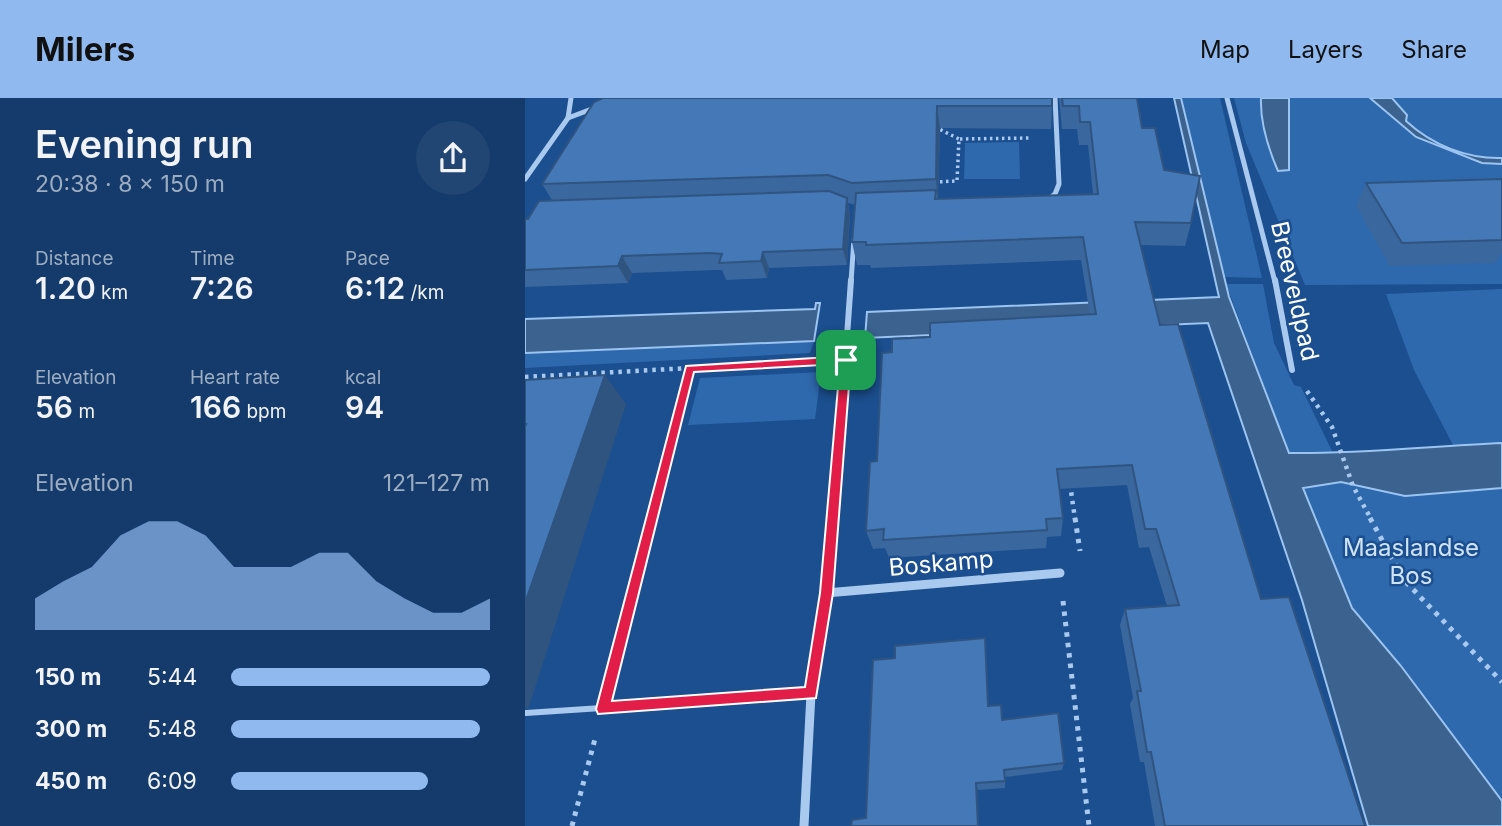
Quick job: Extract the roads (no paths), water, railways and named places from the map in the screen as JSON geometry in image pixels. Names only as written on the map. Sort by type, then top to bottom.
[{"type":"street","points":[[525,179],[568,118],[571,98]]},
{"type":"street","points":[[1045,203],[1055,194],[1059,184],[1055,98]]},
{"type":"street","name":"Breeveldpad","points":[[1227,98],[1272,265],[1293,370]]},
{"type":"street","points":[[568,118],[601,106]]},
{"type":"street","points":[[804,826],[811,694],[826,593],[855,223]]},
{"type":"street","name":"Boskamp","points":[[826,593],[1060,573]]},
{"type":"lane","points":[[527,713],[811,694]]},
{"type":"park label","name":"Maaslandse Bos","points":[[1411,561]]}]
